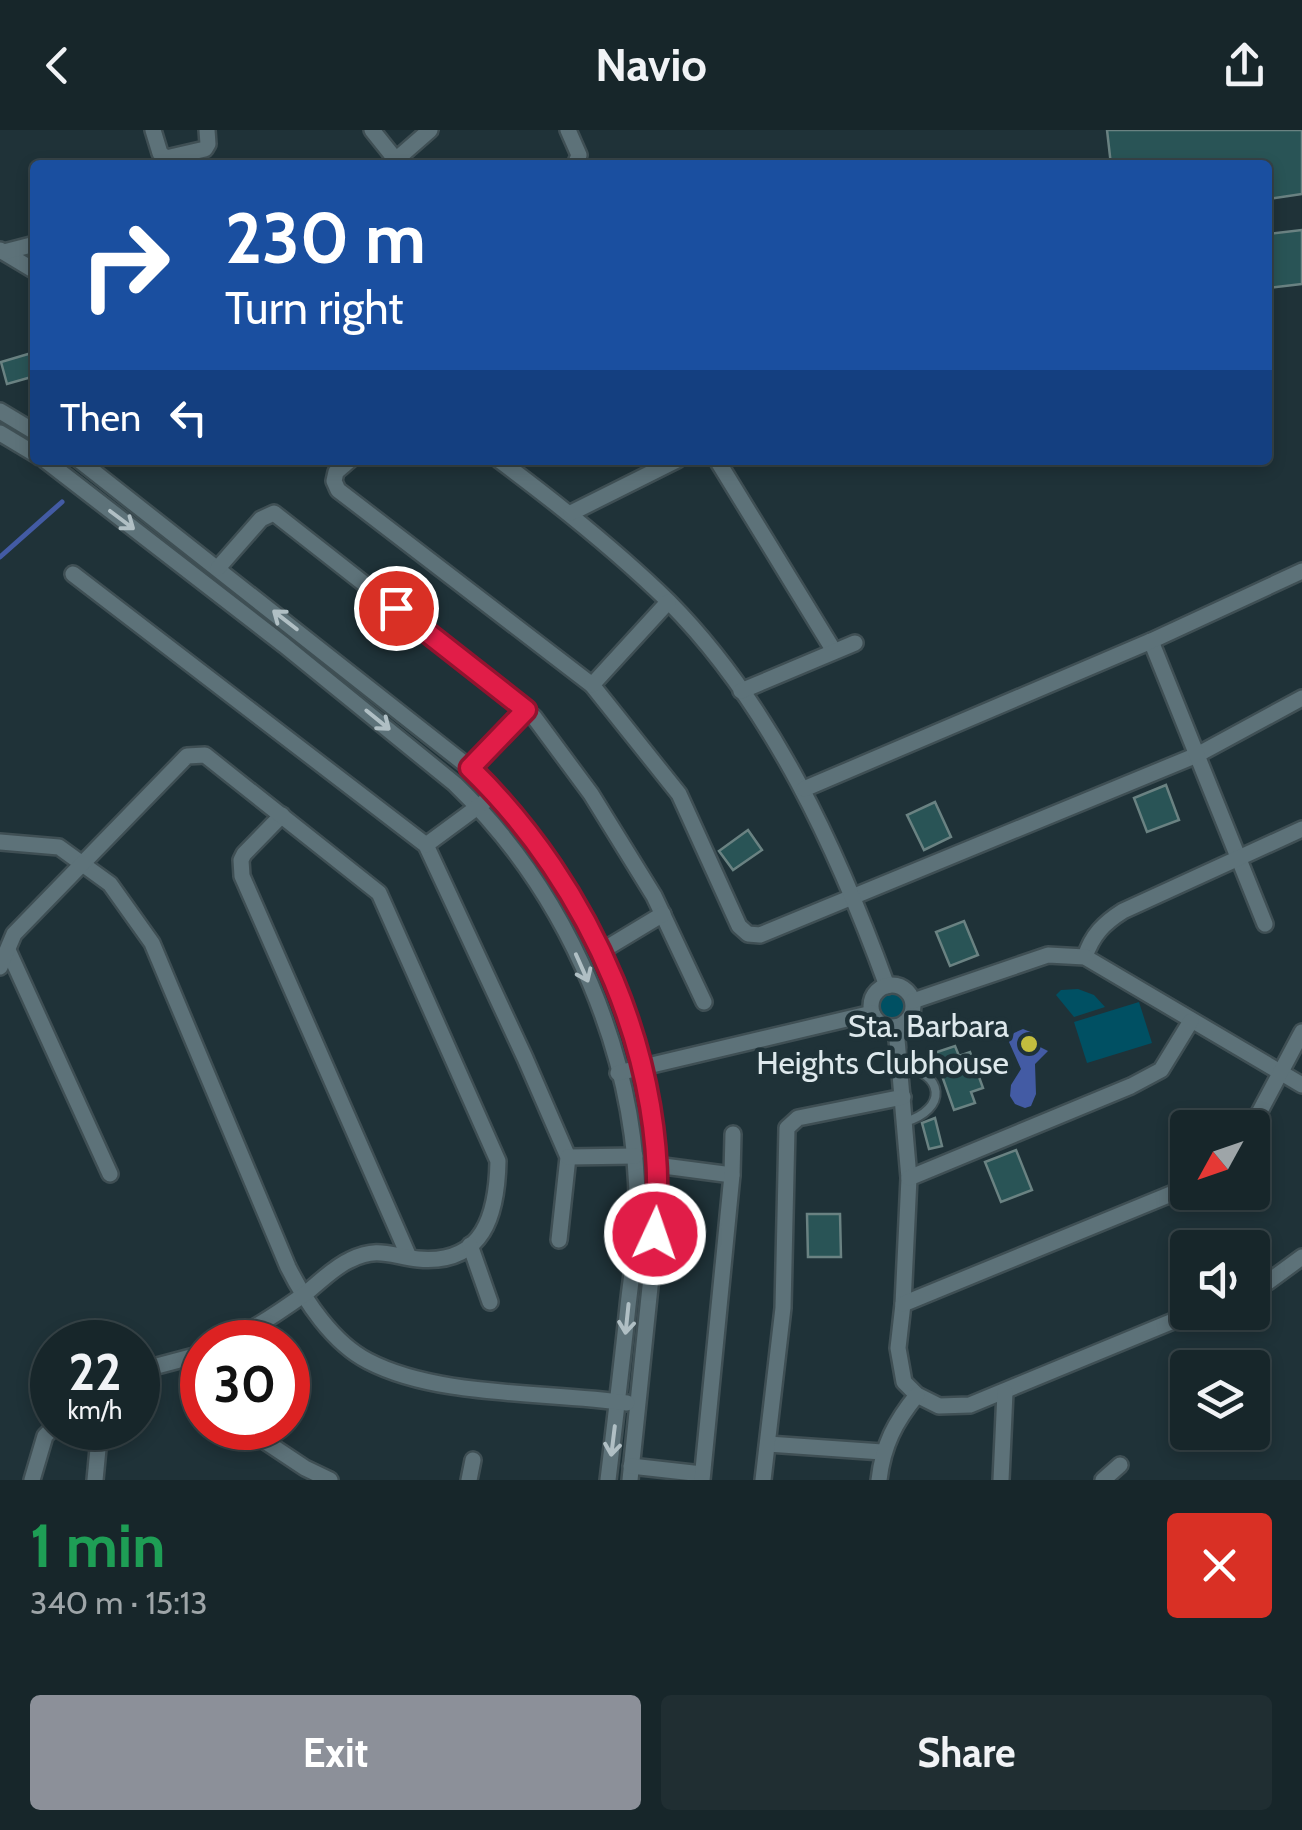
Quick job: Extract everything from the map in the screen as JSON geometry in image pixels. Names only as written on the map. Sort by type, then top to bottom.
[{"type":"street","points":[[153,130],[166,158],[205,149],[206,130]]},
{"type":"street","points":[[372,130],[392,160]]},
{"type":"street","points":[[395,160],[430,130]]},
{"type":"street","points":[[568,130],[577,160]]},
{"type":"street","points":[[2,251],[30,245]]},
{"type":"street","points":[[2,251],[30,268]]},
{"type":"street","points":[[0,411],[30,429]]},
{"type":"street","points":[[0,433],[30,451]]},
{"type":"street","points":[[58,465],[375,717],[478,806],[532,872],[571,943],[605,1020],[634,1139],[637,1224],[608,1480]]},
{"type":"street","points":[[85,465],[470,768],[552,862],[626,1010],[643,1066],[656,1165],[658,1200],[631,1473],[702,1477],[733,1134]]},
{"type":"street","points":[[344,465],[336,472],[334,482],[338,490],[592,685],[678,794],[739,926],[748,934],[760,934],[1197,755],[1302,698]]},
{"type":"street","points":[[505,465],[571,513],[668,602],[741,691],[804,789],[854,896],[887,986]]},
{"type":"street","points":[[571,513],[667,465]]},
{"type":"street","points":[[719,465],[834,652]]},
{"type":"street","points":[[218,568],[261,519],[274,514],[526,710],[591,794],[663,914],[704,1002]]},
{"type":"street","points":[[804,789],[1151,641],[1302,571]]},
{"type":"street","points":[[73,574],[426,845],[526,1058],[568,1158],[558,1240]]},
{"type":"street","points":[[592,685],[668,602]]},
{"type":"street","points":[[1151,641],[1266,924]]},
{"type":"street","points":[[741,691],[855,643]]},
{"type":"street","points":[[470,768],[526,710]]},
{"type":"street","points":[[0,968],[14,934],[187,756],[205,755],[379,893],[498,1161],[497,1198],[489,1224],[470,1245],[445,1258],[408,1257],[386,1250],[350,1260],[263,1320]]},
{"type":"street","points":[[426,845],[496,794]]},
{"type":"street","points":[[282,815],[244,854],[242,876],[408,1257]]},
{"type":"street","points":[[1085,957],[1105,922],[1144,899],[1302,829]]},
{"type":"street","points":[[0,842],[60,847],[110,884],[152,943],[302,1296],[339,1338],[364,1360],[414,1381],[636,1404]]},
{"type":"street","points":[[600,952],[663,914]]},
{"type":"street","points":[[8,950],[110,1174]]},
{"type":"street","points":[[913,1001],[1048,955],[1085,957],[1302,1086]]},
{"type":"street","points":[[887,986],[907,991],[913,1001],[913,1013],[896,1028],[886,1027],[872,1013],[871,1001],[877,991],[887,986]]},
{"type":"street","points":[[618,1073],[872,1013]]},
{"type":"street","points":[[909,1178],[1161,1070],[1191,1020]]},
{"type":"street","points":[[896,1028],[909,1178],[904,1304],[898,1348],[904,1382],[940,1406],[970,1404],[1170,1323]]},
{"type":"street","points":[[1261,1110],[1302,1032]]},
{"type":"street","points":[[764,1480],[783,1308],[786,1128],[798,1118],[904,1097]]},
{"type":"street","points":[[568,1158],[635,1156]]},
{"type":"street","points":[[656,1165],[732,1175]]},
{"type":"street","points":[[904,1304],[1170,1194]]},
{"type":"street","points":[[470,1245],[490,1302]]},
{"type":"street","points":[[1270,1281],[1302,1257]]},
{"type":"street","points":[[1001,1480],[1005,1392]]},
{"type":"street","points":[[880,1480],[882,1452],[896,1422],[917,1394]]},
{"type":"street","points":[[768,1444],[882,1452]]},
{"type":"street","points":[[32,1480],[41,1450]]},
{"type":"street","points":[[95,1480],[98,1450]]},
{"type":"street","points":[[277,1450],[330,1480]]},
{"type":"street","points":[[469,1480],[473,1460]]},
{"type":"street","points":[[1103,1480],[1120,1465]]},
{"type":"lane","points":[[900,1065],[930,1075],[936,1092],[927,1112],[905,1122]]},
{"type":"shaded area","points":[[1078,989],[1094,995],[1105,1007],[1074,1017],[1056,995],[1061,990]]},
{"type":"shaded area","points":[[892,992],[902,996],[906,1006],[902,1016],[892,1020],[882,1016],[878,1006],[882,996]]},
{"type":"shaded area","points":[[1139,1002],[1152,1043],[1087,1063],[1074,1022]]},
{"type":"water","points":[[1023,1029],[1033,1033],[1040,1047],[1048,1051],[1035,1064],[1036,1094],[1031,1106],[1025,1108],[1015,1104],[1010,1096],[1011,1085],[1021,1069],[1009,1042],[1014,1033]]},
{"type":"building","points":[[1107,130],[1302,130],[1302,194],[1272,198],[1272,160],[1110,160]]},
{"type":"building","points":[[1302,230],[1302,284],[1272,288],[1272,234]]},
{"type":"building","points":[[30,353],[30,377],[7,384],[1,362]]},
{"type":"building","points":[[1166,785],[1179,820],[1147,832],[1134,798]]},
{"type":"building","points":[[935,802],[951,837],[924,850],[907,815]]},
{"type":"building","points":[[748,830],[762,850],[733,870],[719,851]]},
{"type":"building","points":[[964,921],[978,955],[950,966],[936,932]]},
{"type":"building","points":[[955,1046],[959,1056],[970,1052],[983,1088],[971,1092],[975,1103],[954,1110],[934,1053]]},
{"type":"building","points":[[935,1118],[942,1146],[929,1149],[922,1123]]},
{"type":"building","points":[[1016,1150],[1032,1190],[1001,1202],[985,1162]]},
{"type":"building","points":[[807,1214],[840,1214],[841,1257],[808,1257]]},
{"type":"waterway","points":[[0,557],[62,502]]},
{"type":"place","name":"Sta. Barbara Heights Clubhouse","points":[[1029,1044]]},
{"type":"route","points":[[396,608],[526,710],[470,768],[552,862],[592,933],[626,1010],[643,1066],[656,1165],[655,1234]]}]
